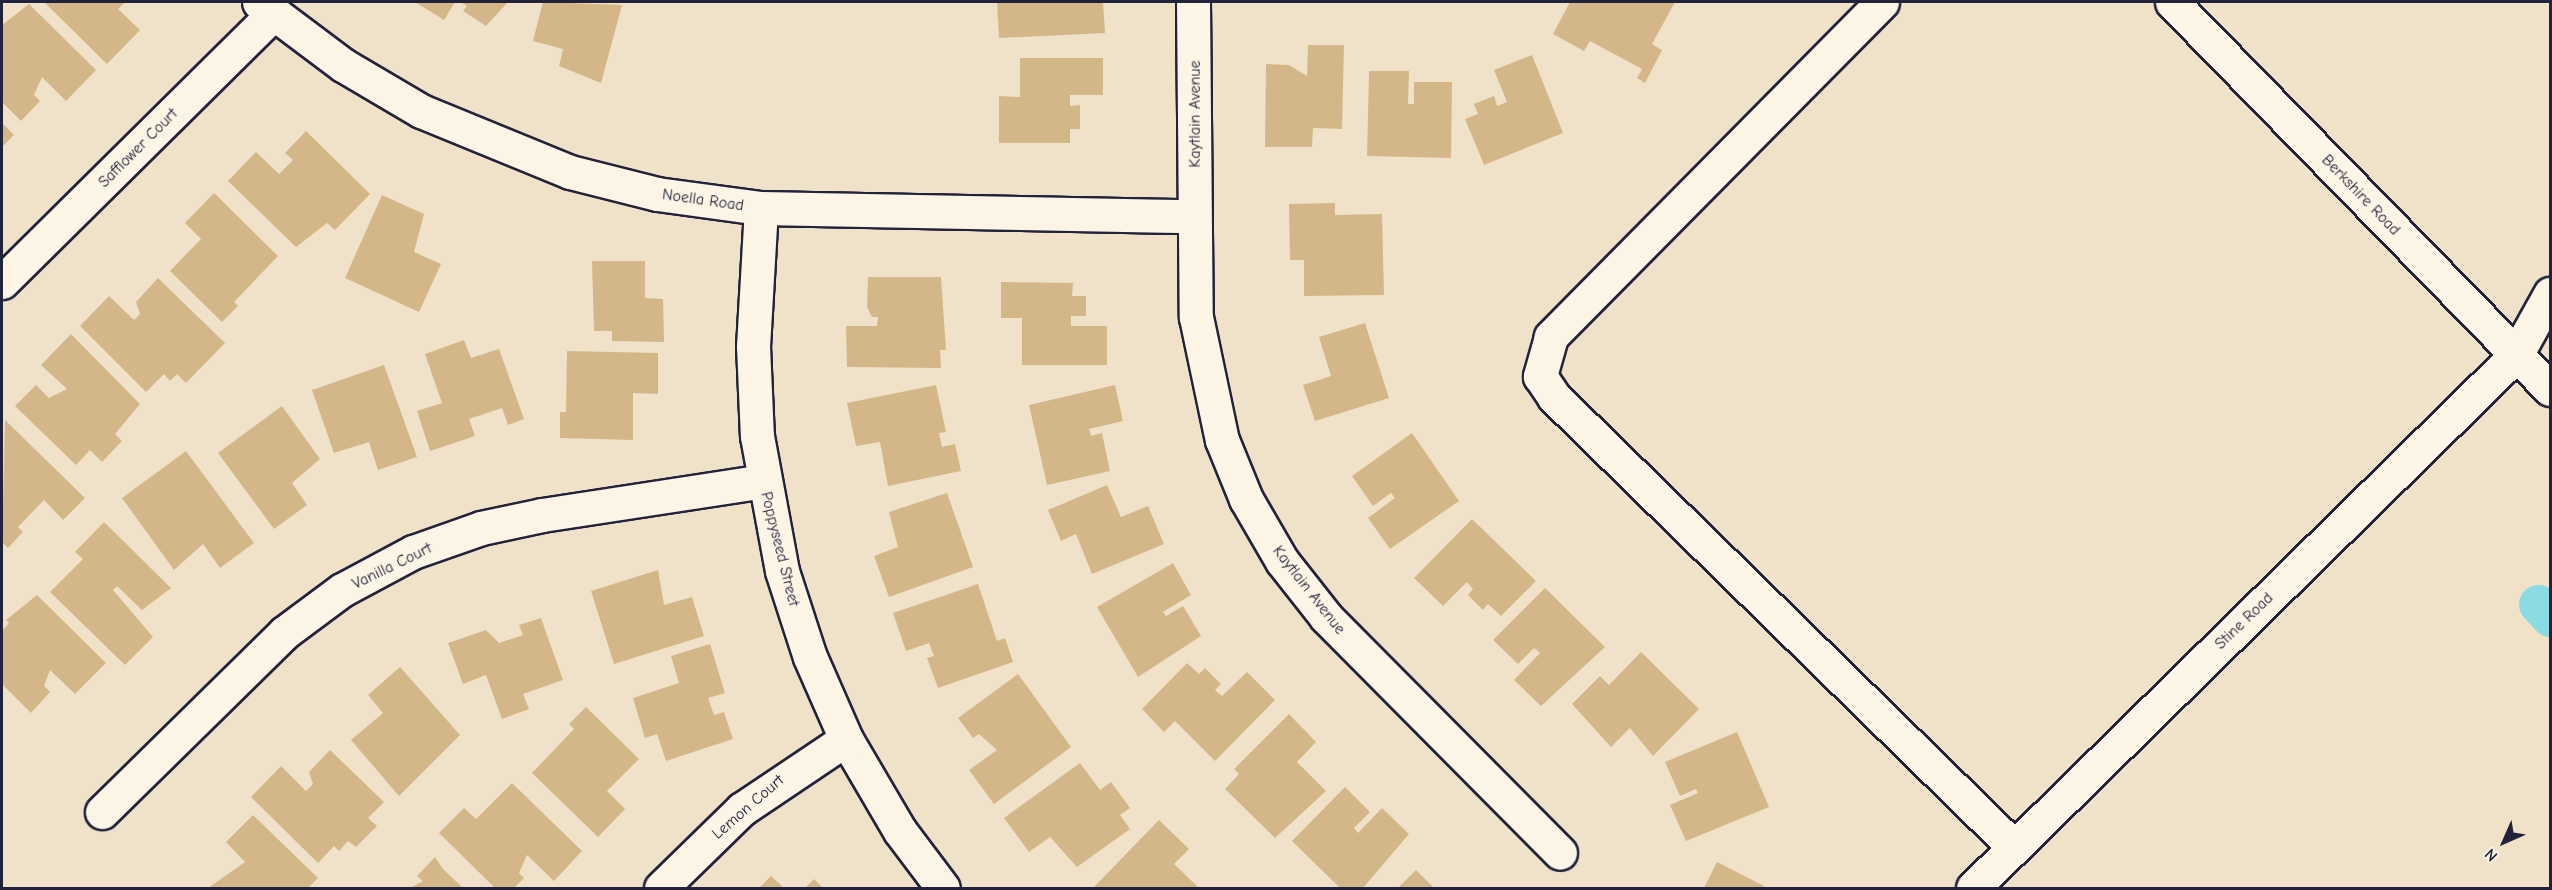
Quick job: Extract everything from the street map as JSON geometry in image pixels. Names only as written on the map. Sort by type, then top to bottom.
[{"type":"street","name":"Kaytlain Avenue","points":[[1193,2],[1196,317],[1206,380],[1246,499],[1282,561],[1326,618],[1560,853]]},
{"type":"street","points":[[1882,2],[1551,337],[1540,375],[1554,397],[2014,848]]},
{"type":"street","name":"Berkshire Road","points":[[2172,2],[2550,389]]},
{"type":"street","name":"Noella Road","points":[[267,7],[344,65],[489,143],[570,172],[657,194],[761,208],[1194,216]]},
{"type":"street","name":"Safflower Court","points":[[2,282],[267,7]]},
{"type":"street","name":"Poppyseed Street","points":[[761,208],[753,346],[763,481],[782,571],[810,657],[846,739],[900,831],[943,888]]},
{"type":"street","name":"Stine Road","points":[[1973,888],[2516,355],[2550,294]]},
{"type":"street","name":"Stine Road","points":[[2516,355],[2550,340]]},
{"type":"street","name":"Vanilla Court","points":[[102,812],[284,633],[342,590],[413,552],[481,528],[542,514],[763,481]]},
{"type":"street","name":"Lemon Court","points":[[661,888],[742,809],[846,739]]},
{"type":"building","points":[[44,2],[125,2],[118,9],[140,30],[107,64]]},
{"type":"building","points":[[415,2],[455,2],[444,20]]},
{"type":"building","points":[[460,2],[508,2],[486,26],[463,11],[467,6]]},
{"type":"building","points":[[543,2],[622,5],[601,83],[559,66],[563,49],[533,41]]},
{"type":"building","points":[[997,2],[1103,2],[1105,33],[999,38]]},
{"type":"building","points":[[1570,2],[1675,2],[1652,44],[1662,50],[1645,83],[1637,78],[1642,69],[1590,41],[1584,51],[1553,34]]},
{"type":"building","points":[[29,4],[96,70],[66,101],[42,77],[34,95],[40,101],[21,121],[2,102],[2,25]]},
{"type":"building","points":[[1308,45],[1344,45],[1342,129],[1313,128],[1312,147],[1265,147],[1266,64],[1289,65],[1307,76]]},
{"type":"building","points":[[1532,55],[1563,133],[1484,165],[1465,119],[1478,114],[1474,104],[1494,96],[1497,106],[1507,102],[1494,70]]},
{"type":"building","points":[[1020,58],[1103,58],[1103,95],[1070,95],[1070,106],[1080,105],[1080,129],[1070,129],[1070,143],[999,143],[999,96],[1020,97]]},
{"type":"building","points":[[1369,71],[1409,71],[1408,104],[1414,104],[1414,82],[1452,82],[1451,158],[1367,156]]},
{"type":"building","points":[[2,123],[14,135],[2,147]]},
{"type":"building","points":[[306,131],[370,194],[335,230],[327,223],[296,247],[228,181],[256,152],[279,174],[293,160],[285,153]]},
{"type":"building","points":[[214,193],[278,256],[234,302],[238,306],[222,322],[170,271],[201,239],[185,223]]},
{"type":"building","points":[[382,195],[424,214],[414,252],[441,264],[419,312],[345,278]]},
{"type":"building","points":[[1335,203],[1335,215],[1382,214],[1384,295],[1304,296],[1304,260],[1290,260],[1289,204]]},
{"type":"building","points":[[592,261],[645,261],[645,298],[663,299],[664,342],[612,341],[612,331],[594,331]]},
{"type":"building","points":[[868,277],[941,277],[946,350],[940,350],[941,368],[847,367],[846,326],[877,326],[878,317],[872,317],[867,307]]},
{"type":"building","points":[[158,278],[225,343],[186,383],[177,374],[170,381],[164,374],[146,392],[80,326],[109,296],[134,320],[140,314],[136,302]]},
{"type":"building","points":[[1001,282],[1073,283],[1072,296],[1086,296],[1086,316],[1071,316],[1071,326],[1107,326],[1107,365],[1022,365],[1022,318],[1001,318]]},
{"type":"building","points":[[1365,323],[1389,398],[1315,421],[1303,385],[1331,376],[1319,337]]},
{"type":"building","points":[[71,334],[140,404],[115,434],[122,441],[102,462],[90,450],[76,465],[15,406],[36,385],[49,398],[67,389],[41,365]]},
{"type":"building","points":[[464,340],[471,358],[499,349],[524,419],[508,425],[502,408],[469,419],[475,436],[430,451],[417,411],[442,403],[425,354]]},
{"type":"building","points":[[567,351],[658,353],[658,394],[633,393],[633,440],[560,438],[560,412],[566,412]]},
{"type":"building","points":[[384,365],[417,457],[378,470],[369,442],[334,453],[312,390]]},
{"type":"building","points":[[936,385],[946,432],[939,433],[942,447],[955,444],[961,471],[888,486],[880,442],[856,446],[847,403]]},
{"type":"building","points":[[1115,385],[1123,421],[1089,429],[1091,436],[1102,433],[1110,471],[1047,485],[1029,405]]},
{"type":"building","points":[[282,406],[320,459],[292,483],[307,505],[274,529],[218,453]]},
{"type":"building","points":[[5,420],[85,498],[63,520],[44,500],[18,527],[23,532],[8,548],[2,542]]},
{"type":"building","points":[[1412,433],[1459,501],[1390,549],[1368,518],[1395,498],[1391,493],[1373,506],[1352,476]]},
{"type":"building","points":[[186,451],[254,543],[220,568],[203,544],[174,570],[122,498]]},
{"type":"building","points":[[1107,485],[1121,517],[1148,506],[1164,544],[1092,574],[1076,534],[1061,541],[1048,510]]},
{"type":"building","points":[[947,493],[973,567],[889,597],[874,556],[898,547],[889,512]]},
{"type":"building","points":[[1472,519],[1536,581],[1501,616],[1488,604],[1483,610],[1468,595],[1473,589],[1467,582],[1443,606],[1414,578]]},
{"type":"building","points":[[104,522],[171,588],[142,610],[117,586],[113,590],[153,637],[125,665],[50,592],[83,559],[75,552]]},
{"type":"building","points":[[1173,563],[1191,595],[1163,612],[1166,616],[1183,606],[1201,636],[1138,677],[1097,607]]},
{"type":"building","points":[[658,570],[664,605],[692,597],[704,636],[614,664],[591,591]]},
{"type":"building","points":[[978,584],[997,641],[1005,638],[1013,662],[938,688],[927,658],[934,656],[929,643],[906,651],[893,613]]},
{"type":"building","points":[[1545,588],[1605,647],[1541,706],[1514,680],[1540,653],[1534,648],[1518,664],[1493,640]]},
{"type":"building","points":[[37,595],[106,663],[75,694],[50,670],[44,686],[50,692],[31,713],[2,684],[2,631],[9,623],[6,620]]},
{"type":"building","points":[[541,618],[563,680],[523,694],[529,709],[502,719],[486,675],[463,684],[448,643],[486,630],[499,643],[523,635],[519,625]]},
{"type":"building","points":[[710,644],[725,693],[708,698],[714,715],[724,712],[733,739],[666,761],[657,734],[645,738],[633,698],[679,683],[671,656]]},
{"type":"building","points":[[1641,652],[1699,709],[1653,756],[1630,728],[1611,747],[1572,704],[1600,676],[1609,685]]},
{"type":"building","points":[[1187,663],[1199,674],[1205,668],[1221,684],[1215,690],[1222,696],[1247,672],[1275,700],[1215,761],[1175,721],[1164,732],[1142,709]]},
{"type":"building","points":[[400,667],[460,735],[399,796],[351,740],[383,713],[368,695]]},
{"type":"building","points":[[1018,674],[1071,747],[994,804],[969,770],[997,750],[979,734],[973,738],[958,718]]},
{"type":"building","points":[[586,707],[639,759],[607,791],[625,809],[598,837],[532,773],[574,729],[569,724]]},
{"type":"building","points":[[1289,714],[1316,742],[1297,762],[1326,791],[1275,838],[1225,789],[1239,774],[1234,769]]},
{"type":"building","points":[[1737,732],[1769,807],[1686,841],[1670,805],[1698,793],[1696,789],[1680,796],[1665,762]]},
{"type":"building","points":[[330,750],[384,802],[368,818],[377,826],[356,847],[348,841],[339,851],[334,846],[318,863],[251,797],[281,766],[306,791],[313,784],[309,772]]},
{"type":"building","points":[[1080,763],[1100,790],[1111,782],[1130,808],[1120,815],[1130,829],[1077,867],[1050,837],[1029,852],[1004,818]]},
{"type":"building","points":[[512,783],[582,851],[554,881],[527,855],[519,873],[524,878],[514,888],[495,888],[439,833],[464,808],[476,819]]},
{"type":"building","points":[[1345,787],[1370,812],[1354,828],[1358,833],[1382,808],[1409,834],[1363,888],[1340,888],[1292,841]]},
{"type":"building","points":[[253,815],[318,878],[308,888],[208,888],[245,862],[226,842]]},
{"type":"building","points":[[1159,820],[1189,849],[1174,864],[1199,888],[1093,888]]},
{"type":"building","points":[[435,857],[443,869],[463,888],[410,888],[423,881],[417,876]]},
{"type":"building","points":[[1717,862],[1764,886],[1763,888],[1704,888]]},
{"type":"building","points":[[1416,870],[1434,888],[1398,888]]},
{"type":"building","points":[[771,876],[784,888],[759,888]]},
{"type":"building","points":[[814,879],[823,888],[805,888]]},
{"type":"waterway","points":[[2538,604],[2550,617]]}]
